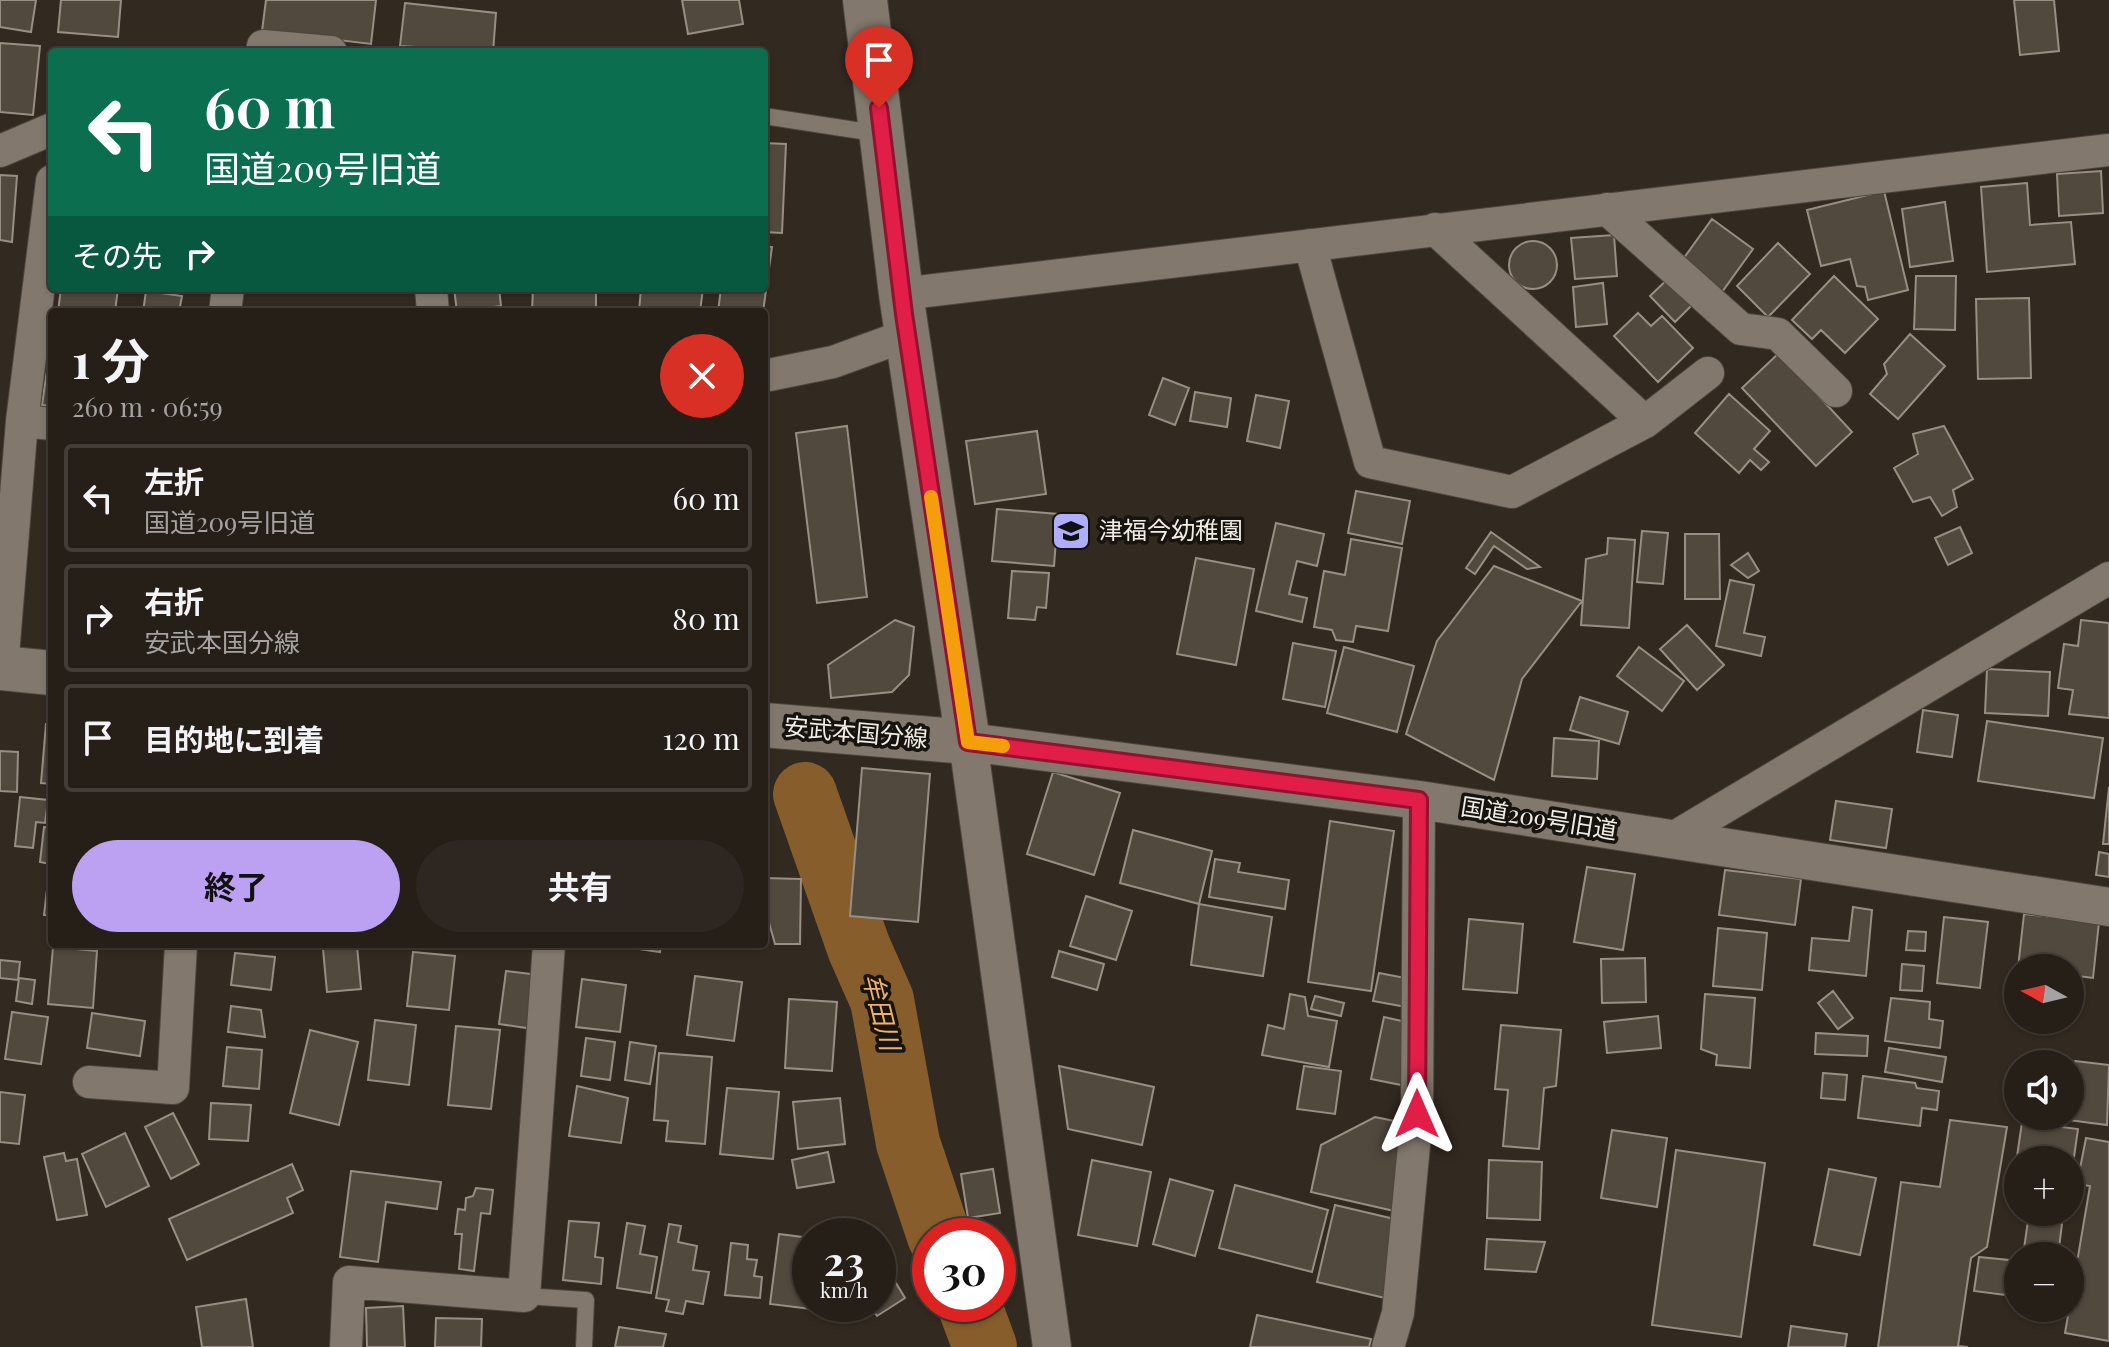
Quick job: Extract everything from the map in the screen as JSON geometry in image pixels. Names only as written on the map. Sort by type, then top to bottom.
[{"type":"main road","name":"安武本国分線","points":[[768,725],[968,742],[904,314],[865,0]]},
{"type":"main road","points":[[1,668],[48,673]]},
{"type":"street","points":[[263,48],[286,48]]},
{"type":"street","points":[[0,151],[48,131]]},
{"type":"street","points":[[768,375],[833,362],[904,314],[1310,245],[2109,150]]},
{"type":"street","points":[[1607,209],[1741,329],[1778,334],[1836,391]]},
{"type":"street","points":[[1435,229],[1645,422]]},
{"type":"street","points":[[1,668],[37,422],[48,245]]},
{"type":"street","points":[[1310,245],[1370,462],[1512,492],[1645,422],[1708,373]]},
{"type":"street","points":[[1668,841],[2109,578]]},
{"type":"street","points":[[968,742],[1052,1347]]},
{"type":"street","name":"国道209号旧道","points":[[968,742],[1419,800],[2109,907]]},
{"type":"street","points":[[1388,1347],[1398,1313],[1417,1114],[1419,800]]},
{"type":"street","points":[[89,1082],[173,1088],[181,948]]},
{"type":"street","points":[[346,1347],[349,1282],[524,1296],[549,948]]},
{"type":"lane","points":[[768,117],[882,135]]},
{"type":"lane","points":[[524,1296],[586,1300],[584,1347]]},
{"type":"building","points":[[0,0],[36,0],[31,32],[0,27]]},
{"type":"building","points":[[61,0],[121,0],[118,37],[58,32]]},
{"type":"building","points":[[266,0],[376,0],[371,44],[262,31]]},
{"type":"building","points":[[682,0],[739,0],[743,24],[688,34]]},
{"type":"building","points":[[2014,0],[2054,0],[2059,51],[2020,55]]},
{"type":"building","points":[[405,3],[496,13],[493,48],[400,46]]},
{"type":"building","points":[[0,43],[40,46],[33,115],[0,112]]},
{"type":"building","points":[[768,143],[786,144],[782,233],[768,232]]},
{"type":"building","points":[[2101,171],[2103,213],[2059,216],[2057,174]]},
{"type":"building","points":[[0,175],[17,176],[12,242],[0,240]]},
{"type":"building","points":[[2027,183],[2030,225],[2071,222],[2075,264],[1987,272],[1981,187]]},
{"type":"building","points":[[1884,191],[1908,290],[1868,300],[1865,287],[1857,286],[1850,259],[1821,266],[1807,210]]},
{"type":"building","points":[[1945,202],[1953,261],[1910,267],[1902,209]]},
{"type":"building","points":[[1712,219],[1753,249],[1722,292],[1681,262]]},
{"type":"building","points":[[1614,235],[1617,276],[1575,279],[1571,238]]},
{"type":"building","points":[[1533,241],[1550,248],[1557,265],[1550,282],[1533,289],[1516,282],[1509,265],[1516,248]]},
{"type":"building","points":[[1778,243],[1810,274],[1768,317],[1737,286]]},
{"type":"building","points":[[768,246],[772,247],[768,276]]},
{"type":"building","points":[[1674,273],[1699,298],[1675,322],[1650,296]]},
{"type":"building","points":[[1834,276],[1878,319],[1845,353],[1821,330],[1812,339],[1792,320]]},
{"type":"building","points":[[1916,276],[1956,276],[1955,330],[1914,329]]},
{"type":"building","points":[[1603,283],[1607,324],[1576,327],[1573,287]]},
{"type":"building","points":[[60,292],[118,292],[116,308],[58,308]]},
{"type":"building","points":[[146,292],[182,296],[180,308],[144,308]]},
{"type":"building","points":[[454,292],[499,292],[501,306],[456,308]]},
{"type":"building","points":[[533,292],[596,292],[596,308],[532,308]]},
{"type":"building","points":[[641,292],[702,292],[700,308],[639,308]]},
{"type":"building","points":[[720,292],[766,292],[764,308],[718,308]]},
{"type":"building","points":[[2029,298],[2031,378],[1978,379],[1976,299]]},
{"type":"building","points":[[1638,313],[1651,326],[1662,316],[1693,348],[1658,382],[1614,336]]},
{"type":"building","points":[[1910,334],[1945,366],[1898,419],[1870,394],[1887,374],[1884,364]]},
{"type":"building","points":[[1779,353],[1852,432],[1816,466],[1742,388]]},
{"type":"building","points":[[48,363],[48,406],[42,405]]},
{"type":"building","points":[[1163,378],[1189,388],[1175,425],[1149,415]]},
{"type":"building","points":[[1195,392],[1231,398],[1227,427],[1190,421]]},
{"type":"building","points":[[1729,394],[1770,431],[1754,449],[1769,462],[1761,470],[1750,460],[1739,473],[1695,433]]},
{"type":"building","points":[[1256,395],[1289,401],[1280,448],[1247,441]]},
{"type":"building","points":[[847,426],[867,597],[817,603],[796,433]]},
{"type":"building","points":[[1944,426],[1973,479],[1953,490],[1957,507],[1942,516],[1930,497],[1913,502],[1894,468],[1918,454],[1913,434]]},
{"type":"building","points":[[1037,431],[1046,494],[975,504],[966,441]]},
{"type":"building","points":[[1356,491],[1410,501],[1402,544],[1348,533]]},
{"type":"building","points":[[997,509],[1058,514],[1054,566],[992,561]]},
{"type":"building","points":[[1276,523],[1324,534],[1317,566],[1297,561],[1289,594],[1307,598],[1302,622],[1256,611]]},
{"type":"building","points":[[1960,527],[1972,553],[1948,565],[1935,538]]},
{"type":"building","points":[[1642,531],[1668,533],[1663,584],[1637,582]]},
{"type":"building","points":[[1491,532],[1540,567],[1527,569],[1494,546],[1475,574],[1466,568]]},
{"type":"building","points":[[1685,534],[1719,534],[1720,599],[1685,599]]},
{"type":"building","points":[[1608,538],[1635,540],[1629,628],[1581,625],[1586,559],[1607,554]]},
{"type":"building","points":[[1351,539],[1402,548],[1388,631],[1356,626],[1353,642],[1336,640],[1332,630],[1314,627],[1324,571],[1345,575]]},
{"type":"building","points":[[1748,553],[1759,571],[1748,578],[1731,565]]},
{"type":"building","points":[[1196,558],[1254,569],[1236,665],[1177,654]]},
{"type":"building","points":[[1494,566],[1582,601],[1522,679],[1494,780],[1406,734],[1437,641]]},
{"type":"building","points":[[1012,571],[1049,573],[1046,608],[1037,607],[1035,620],[1008,618]]},
{"type":"building","points":[[1730,580],[1754,585],[1744,633],[1765,637],[1761,656],[1716,646]]},
{"type":"building","points":[[895,620],[914,627],[909,675],[892,692],[831,698],[828,665]]},
{"type":"building","points":[[2081,620],[2109,623],[2109,718],[2069,714],[2073,690],[2058,688],[2064,644],[2078,646]]},
{"type":"building","points":[[1687,625],[1724,665],[1697,690],[1660,649]]},
{"type":"building","points":[[1293,643],[1336,651],[1325,707],[1283,699]]},
{"type":"building","points":[[1344,647],[1414,666],[1397,732],[1327,713]]},
{"type":"building","points":[[1639,647],[1684,681],[1662,711],[1617,676]]},
{"type":"building","points":[[1987,669],[2050,672],[2048,716],[1985,713]]},
{"type":"building","points":[[1580,697],[1628,712],[1619,744],[1570,730]]},
{"type":"building","points":[[1923,710],[1958,715],[1952,757],[1917,752]]},
{"type":"building","points":[[1987,721],[2103,738],[2094,798],[1978,781]]},
{"type":"building","points":[[46,724],[48,724],[48,784],[41,783]]},
{"type":"building","points":[[1554,738],[1599,741],[1597,779],[1552,776]]},
{"type":"building","points":[[0,751],[18,752],[17,792],[0,791]]},
{"type":"building","points":[[862,768],[930,774],[918,922],[850,916]]},
{"type":"building","points":[[1053,772],[1120,793],[1094,875],[1027,854]]},
{"type":"building","points":[[2109,787],[2109,844],[2103,844]]},
{"type":"building","points":[[20,797],[48,800],[45,823],[36,822],[33,848],[15,846]]},
{"type":"building","points":[[1836,801],[1892,809],[1886,848],[1830,840]]},
{"type":"building","points":[[1330,821],[1394,831],[1371,991],[1308,982]]},
{"type":"building","points":[[44,827],[48,828],[48,864],[40,862]]},
{"type":"building","points":[[1133,830],[1212,851],[1199,904],[1120,883]]},
{"type":"building","points":[[2099,852],[2109,854],[2109,877],[2096,875]]},
{"type":"building","points":[[1215,859],[1240,863],[1238,872],[1289,880],[1285,909],[1209,897]]},
{"type":"building","points":[[1587,867],[1635,874],[1623,950],[1574,942]]},
{"type":"building","points":[[1725,870],[1801,879],[1795,925],[1719,915]]},
{"type":"building","points":[[768,878],[801,879],[800,944],[775,944],[768,919]]},
{"type":"building","points":[[48,881],[48,916],[44,915]]},
{"type":"building","points":[[1086,896],[1132,911],[1116,960],[1070,946]]},
{"type":"building","points":[[1199,904],[1272,917],[1263,976],[1191,965]]},
{"type":"building","points":[[1853,907],[1872,910],[1866,976],[1809,970],[1812,938],[1849,941]]},
{"type":"building","points":[[2024,914],[2099,922],[2093,978],[2084,977],[2084,954],[2020,954]]},
{"type":"building","points":[[1944,917],[1988,922],[1980,988],[1937,983]]},
{"type":"building","points":[[1469,919],[1523,924],[1517,993],[1463,989]]},
{"type":"building","points":[[1718,928],[1767,933],[1762,990],[1713,986]]},
{"type":"building","points":[[1908,931],[1926,932],[1925,951],[1906,950]]},
{"type":"building","points":[[53,948],[97,951],[93,1008],[48,1004]]},
{"type":"building","points":[[357,948],[361,989],[327,992],[323,949]]},
{"type":"building","points":[[632,948],[660,948],[660,952]]},
{"type":"building","points":[[1059,951],[1104,964],[1097,990],[1052,977]]},
{"type":"building","points":[[413,952],[455,956],[449,1010],[407,1006]]},
{"type":"building","points":[[235,953],[275,957],[271,990],[231,985]]},
{"type":"building","points":[[1645,958],[1646,1002],[1602,1003],[1601,959]]},
{"type":"building","points":[[0,960],[20,962],[18,980],[0,978]]},
{"type":"building","points":[[1902,964],[1924,966],[1922,991],[1900,990]]},
{"type":"building","points":[[506,971],[540,975],[533,1029],[499,1024]]},
{"type":"building","points":[[1379,973],[1421,981],[1417,1009],[1373,1001]]},
{"type":"building","points":[[695,976],[742,982],[734,1041],[687,1035]]},
{"type":"building","points":[[19,978],[35,980],[32,1004],[16,1001]]},
{"type":"building","points":[[582,979],[626,985],[620,1032],[576,1027]]},
{"type":"building","points":[[1833,991],[1853,1018],[1838,1029],[1818,1003]]},
{"type":"building","points":[[1290,994],[1305,997],[1308,1016],[1337,1021],[1329,1067],[1262,1055],[1268,1025],[1284,1029]]},
{"type":"building","points":[[1705,994],[1755,998],[1750,1068],[1716,1065],[1717,1055],[1701,1049]]},
{"type":"building","points":[[1315,996],[1344,1003],[1341,1016],[1311,1009]]},
{"type":"building","points":[[1891,998],[1930,1002],[1929,1019],[1943,1021],[1940,1048],[1885,1041]]},
{"type":"building","points":[[789,999],[837,1002],[832,1071],[785,1068]]},
{"type":"building","points":[[231,1006],[261,1010],[265,1037],[228,1032]]},
{"type":"building","points":[[12,1012],[48,1017],[41,1064],[5,1059]]},
{"type":"building","points":[[92,1013],[145,1021],[140,1056],[87,1048]]},
{"type":"building","points":[[1658,1016],[1661,1048],[1607,1053],[1604,1022]]},
{"type":"building","points":[[1384,1017],[1424,1026],[1411,1087],[1371,1079]]},
{"type":"building","points":[[375,1020],[416,1025],[409,1085],[368,1080]]},
{"type":"building","points":[[1501,1025],[1561,1030],[1556,1086],[1544,1088],[1539,1149],[1503,1146],[1508,1090],[1495,1089]]},
{"type":"building","points":[[456,1026],[500,1030],[491,1109],[448,1105]]},
{"type":"building","points":[[310,1030],[358,1042],[339,1125],[290,1113]]},
{"type":"building","points":[[1816,1033],[1868,1036],[1867,1056],[1815,1054]]},
{"type":"building","points":[[586,1038],[615,1042],[610,1080],[581,1076]]},
{"type":"building","points":[[630,1042],[656,1046],[650,1084],[625,1080]]},
{"type":"building","points":[[227,1047],[262,1050],[259,1089],[223,1086]]},
{"type":"building","points":[[1889,1048],[1946,1057],[1942,1082],[1885,1072]]},
{"type":"building","points":[[659,1053],[712,1057],[705,1144],[666,1141],[668,1121],[654,1120]]},
{"type":"building","points":[[2084,1062],[2109,1065],[2107,1125],[2084,1122]]},
{"type":"building","points":[[1059,1066],[1154,1087],[1142,1145],[1068,1129]]},
{"type":"building","points":[[1304,1066],[1341,1071],[1335,1114],[1297,1109]]},
{"type":"building","points":[[1823,1073],[1847,1075],[1845,1100],[1821,1098]]},
{"type":"building","points":[[1863,1076],[1915,1083],[1917,1088],[1939,1091],[1937,1110],[1922,1108],[1920,1126],[1858,1118]]},
{"type":"building","points":[[577,1086],[628,1098],[621,1143],[569,1136]]},
{"type":"building","points":[[727,1088],[779,1092],[773,1159],[720,1154]]},
{"type":"building","points":[[0,1092],[25,1095],[19,1144],[0,1142]]},
{"type":"building","points":[[840,1098],[845,1144],[798,1149],[793,1102]]},
{"type":"building","points":[[211,1103],[251,1105],[248,1141],[209,1139]]},
{"type":"building","points":[[173,1113],[199,1164],[171,1179],[145,1127]]},
{"type":"building","points":[[1375,1117],[1414,1125],[1394,1211],[1311,1192],[1321,1145]]},
{"type":"building","points":[[1950,1120],[2004,1127],[2006,1130],[1987,1247],[1971,1258],[1958,1346],[1968,1347],[1878,1347],[1901,1182],[1940,1187]]},
{"type":"building","points":[[1612,1130],[1667,1138],[1657,1207],[1601,1198]]},
{"type":"building","points":[[2021,1130],[2078,1130],[2076,1146],[2019,1146]]},
{"type":"building","points":[[125,1133],[149,1186],[106,1207],[82,1154]]},
{"type":"building","points":[[2086,1138],[2109,1142],[2109,1341],[2065,1333],[2067,1322],[2084,1322],[2084,1242],[2080,1242],[2090,1186],[2084,1185]]},
{"type":"building","points":[[1676,1150],[1765,1163],[1741,1337],[1652,1325]]},
{"type":"building","points":[[828,1152],[834,1182],[797,1188],[792,1160]]},
{"type":"building","points":[[64,1153],[66,1161],[77,1159],[87,1215],[57,1220],[44,1157]]},
{"type":"building","points":[[1092,1160],[1151,1172],[1137,1246],[1078,1235]]},
{"type":"building","points":[[1489,1160],[1542,1162],[1540,1220],[1487,1218]]},
{"type":"building","points":[[292,1164],[303,1190],[287,1198],[293,1213],[187,1260],[169,1219]]},
{"type":"building","points":[[993,1169],[1000,1213],[968,1218],[961,1174]]},
{"type":"building","points":[[1829,1169],[1876,1178],[1860,1255],[1814,1245]]},
{"type":"building","points":[[351,1171],[441,1182],[437,1209],[386,1202],[378,1262],[340,1257]]},
{"type":"building","points":[[1170,1179],[1213,1191],[1195,1256],[1153,1244]]},
{"type":"building","points":[[1235,1185],[1328,1210],[1312,1272],[1219,1248]]},
{"type":"building","points":[[476,1188],[493,1190],[490,1214],[481,1213],[474,1271],[459,1269],[462,1234],[455,1234],[458,1209],[465,1210],[466,1198],[473,1196]]},
{"type":"building","points":[[1335,1205],[1403,1221],[1385,1298],[1317,1282]]},
{"type":"building","points":[[569,1221],[599,1223],[595,1257],[603,1258],[601,1284],[563,1280]]},
{"type":"building","points":[[627,1223],[645,1226],[640,1254],[657,1257],[651,1293],[617,1288]]},
{"type":"building","points":[[669,1224],[681,1226],[678,1242],[697,1246],[693,1270],[709,1272],[703,1304],[686,1301],[683,1314],[666,1311],[669,1300],[656,1298]]},
{"type":"building","points":[[2027,1226],[2062,1226],[2060,1242],[2025,1242]]},
{"type":"building","points":[[779,1234],[792,1236],[792,1307],[770,1304]]},
{"type":"building","points":[[1487,1239],[1545,1242],[1536,1272],[1485,1269]]},
{"type":"building","points":[[731,1243],[748,1245],[747,1259],[757,1260],[754,1276],[762,1277],[760,1298],[725,1295]]},
{"type":"building","points":[[1979,1257],[2004,1260],[2004,1295],[1974,1291]]},
{"type":"building","points":[[896,1283],[905,1298],[896,1304]]},
{"type":"building","points":[[246,1299],[253,1347],[202,1347],[196,1307]]},
{"type":"building","points":[[403,1306],[405,1347],[367,1347],[366,1308]]},
{"type":"building","points":[[1257,1315],[1371,1339],[1369,1347],[1250,1347]]},
{"type":"building","points":[[436,1318],[482,1319],[481,1347],[435,1347]]},
{"type":"building","points":[[1791,1326],[1847,1334],[1845,1347],[1788,1347]]},
{"type":"building","points":[[619,1327],[666,1334],[663,1347],[615,1347]]},
{"type":"waterway","name":"牟田川","points":[[805,794],[859,948],[882,1000],[908,1143],[933,1218]]},
{"type":"waterway","name":"牟田川","points":[[976,1322],[985,1347]]},
{"type":"slow traffic","points":[[931,497],[968,742],[1003,746]]},
{"type":"place","name":"津福今幼稚園","points":[[1071,531]]},
{"type":"route","points":[[879,108],[904,314],[968,742],[1419,800],[1417,1114]]}]
